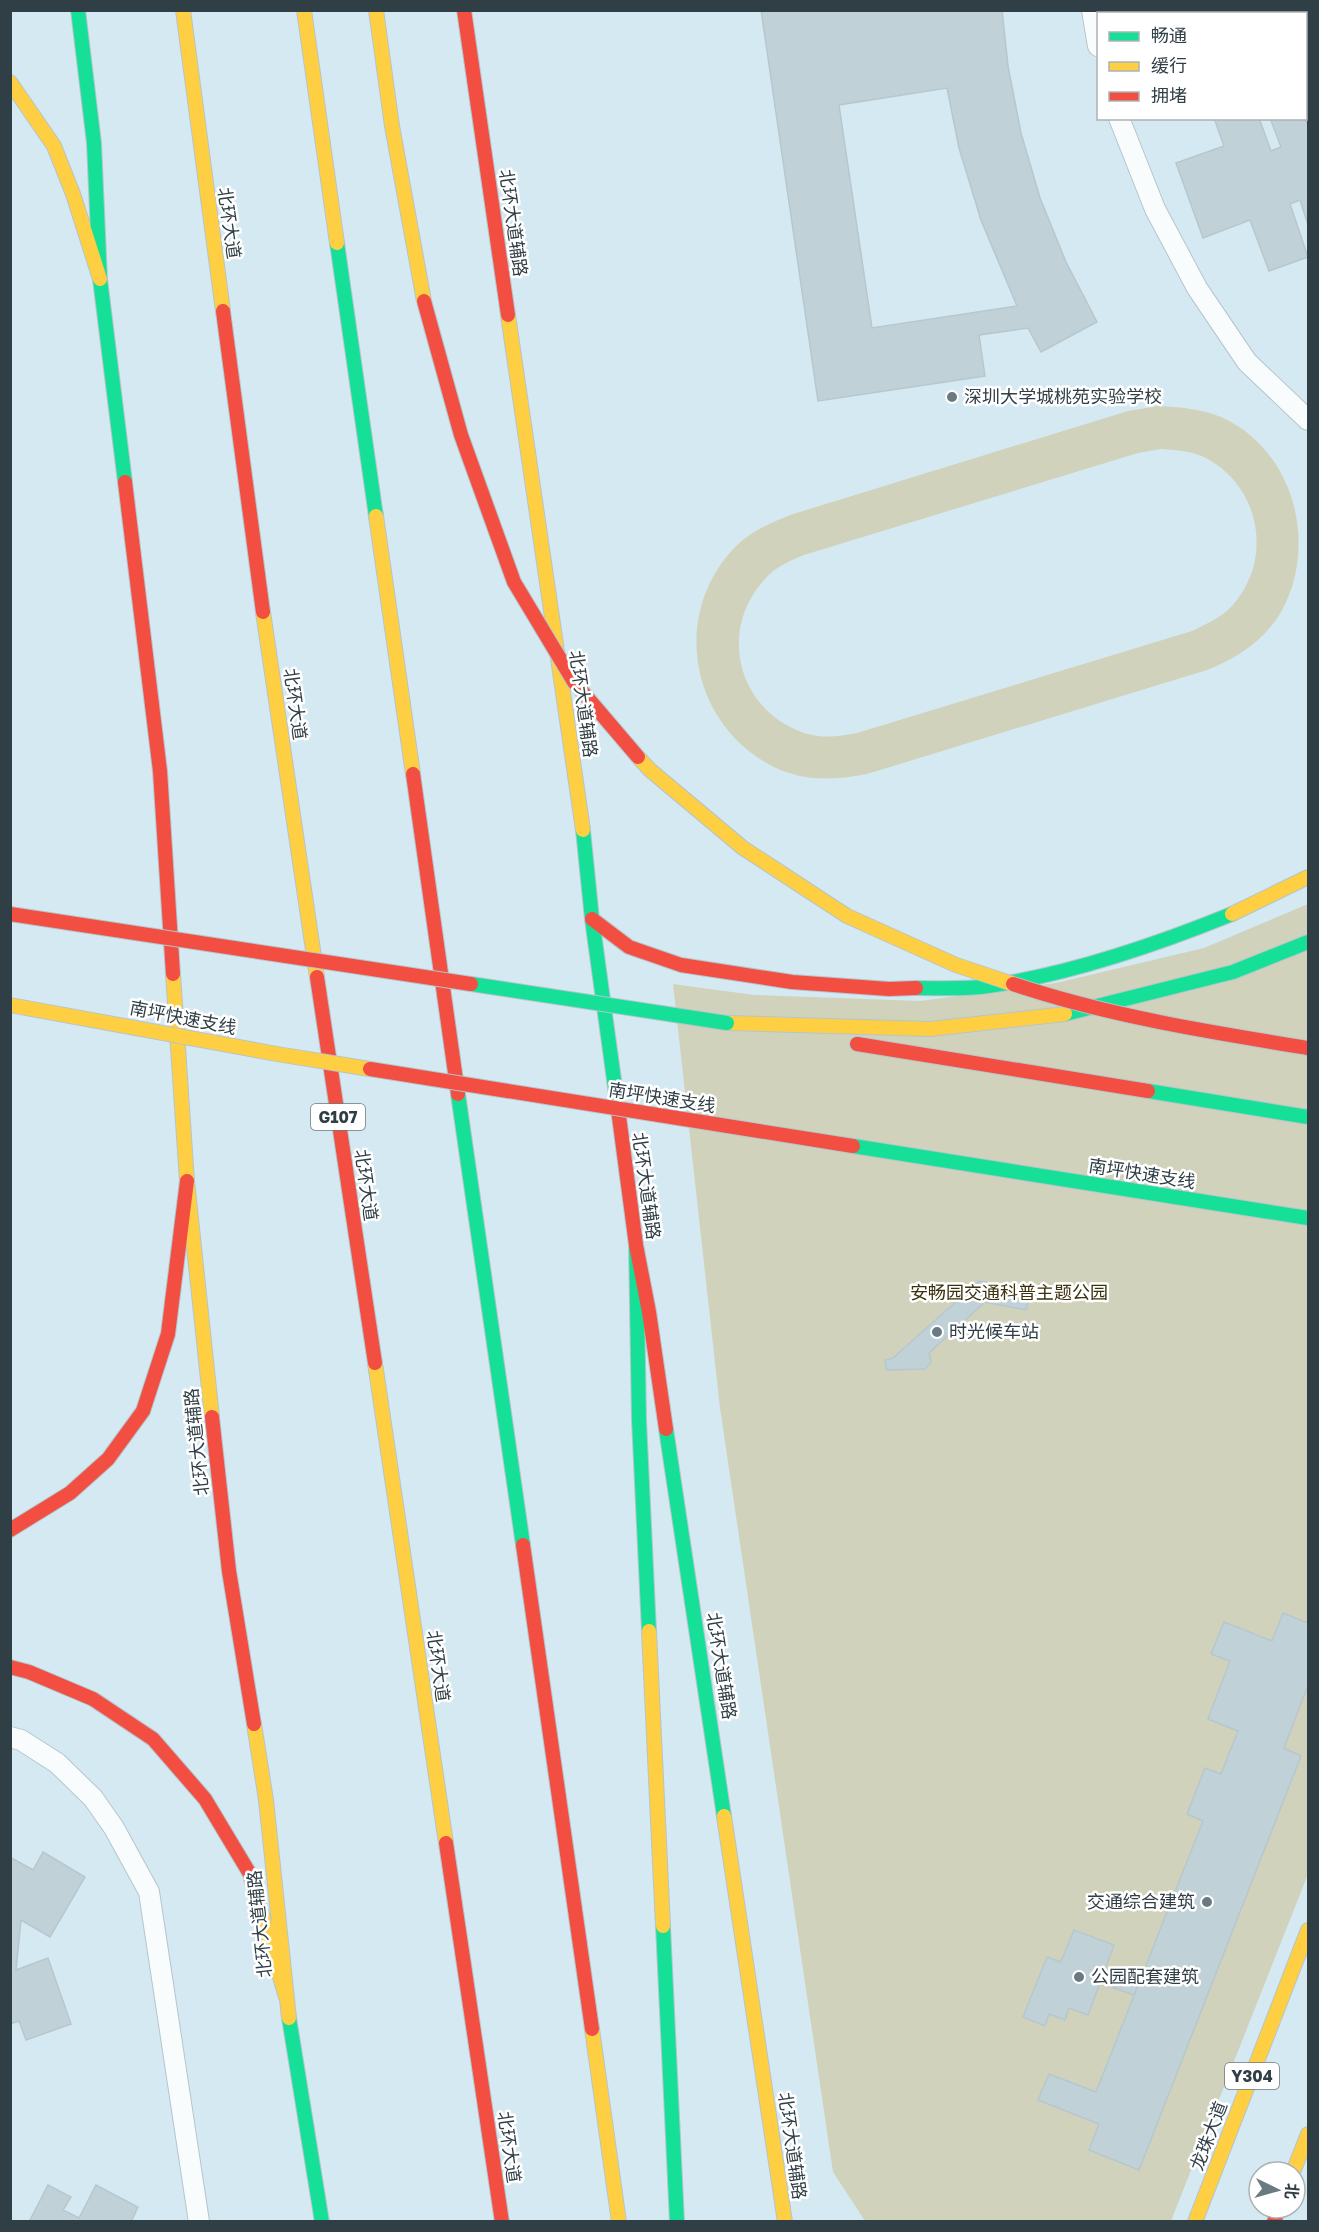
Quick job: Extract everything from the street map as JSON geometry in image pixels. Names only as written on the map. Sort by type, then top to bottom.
[{"type":"main road","name":"北环大道辅路","points":[[78,10],[94,142],[100,279],[160,771],[187,1181],[229,1571],[266,1800],[286,1997],[322,2222]]},
{"type":"main road","name":"北环大道","points":[[183,10],[267,638],[502,2222]]},
{"type":"main road","points":[[304,10],[619,2222]]},
{"type":"main road","points":[[376,10],[392,126],[423,298],[461,435],[485,503],[514,582],[574,682],[650,770],[743,848],[847,916],[956,965],[1061,1000],[1225,1035],[1308,1048]]},
{"type":"main road","name":"北环大道辅路","points":[[464,10],[584,839],[592,919],[636,1245],[649,1312],[785,2222]]},
{"type":"main road","points":[[10,82],[54,146],[73,194],[100,279]]},
{"type":"main road","points":[[592,919],[628,947],[681,965],[792,982],[889,988],[980,987],[1071,969],[1180,935],[1246,908],[1308,877]]},
{"type":"main road","points":[[10,914],[727,1023],[1308,1117]]},
{"type":"main road","points":[[727,1023],[930,1029],[1073,1013],[1233,972],[1308,942]]},
{"type":"main road","name":"南坪快速支线","points":[[10,1005],[289,1056],[1308,1218]]},
{"type":"main road","points":[[10,1530],[70,1493],[108,1459],[143,1411],[168,1334],[187,1181]]},
{"type":"main road","points":[[636,1245],[639,1420],[677,2222]]},
{"type":"main road","points":[[10,1667],[29,1672],[93,1699],[153,1738],[205,1799],[250,1874],[286,1997]]},
{"type":"main road","name":"龙珠大道","points":[[1195,2222],[1308,1930]]},
{"type":"main road","points":[[1298,2160],[1308,2134]]},
{"type":"lane","points":[[1092,10],[1097,40]]},
{"type":"lane","points":[[1120,120],[1155,210],[1197,288],[1247,362],[1308,420]]},
{"type":"lane","points":[[10,1737],[21,1740],[57,1763],[93,1798],[114,1828],[148,1892],[199,2222]]},
{"type":"green space","points":[[1166,406],[1198,410],[1221,417],[1246,432],[1267,452],[1282,475],[1293,501],[1298,529],[1298,558],[1292,586],[1281,612],[1266,632],[1249,647],[1207,670],[855,776],[820,778],[785,772],[746,748],[723,724],[708,697],[699,667],[697,635],[702,604],[715,574],[735,547],[747,537],[790,515],[1128,411]],"holes":[[[1161,449],[1184,451],[1206,458],[1225,471],[1239,487],[1249,506],[1255,526],[1256,547],[1253,568],[1245,589],[1231,607],[1213,620],[1192,631],[846,735],[812,735],[787,725],[767,711],[752,692],[743,670],[739,647],[741,624],[750,600],[765,579],[783,565],[804,555],[1138,453]]]},
{"type":"green space","name":"安畅园交通科普主题公园","points":[[1308,904],[1308,1874],[1171,2221],[865,2221],[833,2172],[720,1408],[673,984],[754,995],[920,1001],[1056,983],[1204,948]]},
{"type":"building","points":[[761,10],[1002,10],[1008,66],[1021,133],[1040,198],[1066,262],[1097,322],[1041,352],[1028,328],[979,335],[985,376],[818,401]],"holes":[[[947,88],[959,148],[981,220],[1017,306],[872,328],[839,105]]]},
{"type":"building","points":[[1165,10],[1282,10],[1282,12],[1156,12]]},
{"type":"building","points":[[1215,120],[1260,120],[1271,151],[1281,147],[1271,120],[1306,120],[1308,127],[1308,225],[1300,200],[1290,204],[1308,257],[1269,271],[1250,220],[1203,238],[1176,163],[1224,146]]},
{"type":"building","name":"时光候车站","points":[[979,1281],[1031,1291],[1026,1310],[985,1302],[929,1353],[931,1362],[925,1369],[886,1370],[885,1360],[893,1358]]},
{"type":"building","name":"交通综合建筑","points":[[1283,1613],[1308,1623],[1308,1685],[1284,1748],[1301,1756],[1139,2170],[1089,2150],[1099,2124],[1038,2100],[1049,2074],[1096,2092],[1203,1821],[1187,1814],[1205,1768],[1221,1774],[1238,1731],[1208,1719],[1230,1661],[1211,1654],[1224,1622],[1272,1641]]},
{"type":"building","points":[[43,1852],[85,1877],[50,1937],[21,1920],[16,1970],[48,1958],[71,2024],[26,2040],[19,2021],[10,2024],[10,1857],[33,1870]]},
{"type":"building","name":"公园配套建筑","points":[[1074,1930],[1114,1945],[1104,1972],[1138,1984],[1134,1995],[1100,1983],[1088,2015],[1069,2008],[1065,2020],[1049,2014],[1045,2026],[1023,2017],[1047,1957],[1061,1962]]},
{"type":"building","points":[[48,2185],[71,2197],[63,2210],[79,2218],[96,2185],[138,2207],[131,2222],[29,2222]]},
{"type":"traffic: fast","points":[[78,10],[94,143],[100,279],[125,482]]},
{"type":"traffic: fast","points":[[337,243],[376,516]]},
{"type":"traffic: fast","points":[[583,830],[592,919],[618,1109]]},
{"type":"traffic: fast","points":[[916,988],[981,987],[1077,968],[1140,948],[1232,914]]},
{"type":"traffic: fast","points":[[1065,1014],[1233,972],[1308,942]]},
{"type":"traffic: fast","points":[[471,984],[727,1023]]},
{"type":"traffic: fast","points":[[1148,1091],[1308,1117]]},
{"type":"traffic: fast","points":[[458,1094],[523,1545]]},
{"type":"traffic: fast","points":[[853,1146],[1308,1218]]},
{"type":"traffic: fast","points":[[636,1245],[639,1420],[649,1631]]},
{"type":"traffic: fast","points":[[666,1429],[724,1816]]},
{"type":"traffic: fast","points":[[663,1926],[677,2222]]},
{"type":"traffic: fast","points":[[289,2018],[322,2222]]},
{"type":"traffic: slow","points":[[183,10],[223,311]]},
{"type":"traffic: slow","points":[[304,10],[337,243]]},
{"type":"traffic: slow","points":[[376,10],[392,126],[424,301]]},
{"type":"traffic: slow","points":[[10,82],[54,146],[73,194],[100,279]]},
{"type":"traffic: slow","points":[[508,315],[583,830]]},
{"type":"traffic: slow","points":[[376,516],[413,774]]},
{"type":"traffic: slow","points":[[263,612],[317,977]]},
{"type":"traffic: slow","points":[[638,757],[650,770],[743,848],[847,916],[956,965],[1013,984]]},
{"type":"traffic: slow","points":[[1232,914],[1308,877]]},
{"type":"traffic: slow","points":[[173,974],[187,1181],[212,1417]]},
{"type":"traffic: slow","points":[[10,1005],[370,1069]]},
{"type":"traffic: slow","points":[[727,1023],[930,1029],[1065,1014]]},
{"type":"traffic: slow","points":[[375,1363],[446,1843]]},
{"type":"traffic: slow","points":[[649,1631],[663,1926]]},
{"type":"traffic: slow","points":[[254,1724],[266,1800],[289,2018]]},
{"type":"traffic: slow","points":[[724,1816],[785,2222]]},
{"type":"traffic: slow","points":[[256,1895],[286,1997]]},
{"type":"traffic: slow","points":[[1195,2222],[1308,1930]]},
{"type":"traffic: slow","points":[[592,2029],[619,2222]]},
{"type":"traffic: slow","points":[[1298,2160],[1308,2134]]},
{"type":"traffic: jam","points":[[464,10],[508,315]]},
{"type":"traffic: jam","points":[[424,301],[461,435],[514,582],[574,682],[638,757]]},
{"type":"traffic: jam","points":[[223,311],[263,612]]},
{"type":"traffic: jam","points":[[125,482],[160,771],[173,974]]},
{"type":"traffic: jam","points":[[413,774],[458,1094]]},
{"type":"traffic: jam","points":[[10,914],[471,984]]},
{"type":"traffic: jam","points":[[592,919],[629,947],[681,965],[792,982],[889,989],[916,988]]},
{"type":"traffic: jam","points":[[317,977],[375,1363]]},
{"type":"traffic: jam","points":[[1013,984],[1122,1014],[1308,1048]]},
{"type":"traffic: jam","points":[[857,1044],[1148,1091]]},
{"type":"traffic: jam","points":[[370,1069],[853,1146]]},
{"type":"traffic: jam","points":[[618,1109],[636,1245],[649,1312],[666,1429]]},
{"type":"traffic: jam","points":[[10,1530],[70,1493],[108,1459],[143,1411],[168,1334],[187,1181]]},
{"type":"traffic: jam","points":[[212,1417],[229,1571],[254,1724]]},
{"type":"traffic: jam","points":[[523,1545],[592,2029]]},
{"type":"traffic: jam","points":[[10,1667],[29,1672],[93,1699],[153,1739],[205,1799],[250,1874],[256,1895]]},
{"type":"traffic: jam","points":[[446,1843],[502,2222]]},
{"type":"place","name":"深圳大学城桃苑实验学校","points":[[952,397]]},
{"type":"place","name":"时光候车站","points":[[937,1332]]},
{"type":"place","name":"交通综合建筑","points":[[1207,1902]]},
{"type":"place","name":"公园配套建筑","points":[[1079,1977]]}]
